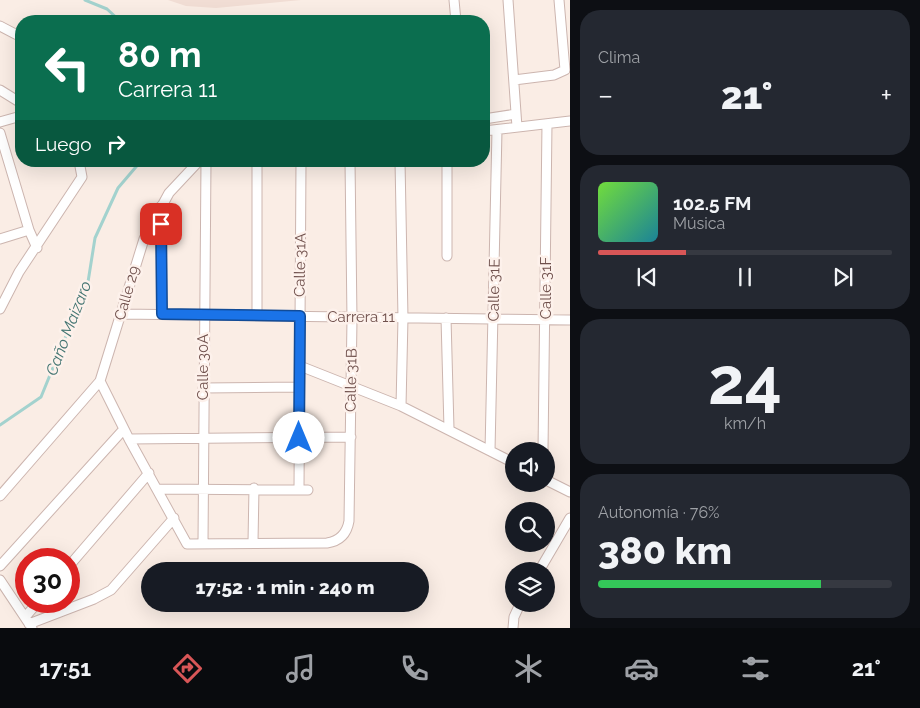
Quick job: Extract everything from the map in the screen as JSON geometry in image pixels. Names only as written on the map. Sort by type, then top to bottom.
[{"type":"street","points":[[454,0],[455,15]]},
{"type":"street","points":[[508,0],[517,127]]},
{"type":"street","points":[[514,80],[554,75],[565,70],[559,0]]},
{"type":"street","points":[[0,26],[15,34]]},
{"type":"street","points":[[0,90],[15,99]]},
{"type":"street","points":[[490,118],[516,114]]},
{"type":"street","points":[[0,122],[15,118]]},
{"type":"street","points":[[490,131],[570,121]]},
{"type":"street","name":"Calle 31F","points":[[543,442],[547,124]]},
{"type":"street","name":"Calle 31E","points":[[490,451],[497,130]]},
{"type":"street","points":[[0,133],[36,248]]},
{"type":"street","points":[[0,309],[19,272],[82,177],[80,167]]},
{"type":"street","name":"Calle 29","points":[[100,382],[138,252],[161,206],[178,182],[192,167]]},
{"type":"street","name":"Calle 30A","points":[[203,543],[203,315],[206,167]]},
{"type":"street","points":[[256,167],[257,316]]},
{"type":"street","name":"Calle 31A","points":[[254,488],[303,489],[299,438],[301,167]]},
{"type":"street","name":"Calle 31B","points":[[254,542],[327,543],[341,537],[346,531],[349,521],[352,319],[350,167]]},
{"type":"street","points":[[400,167],[403,318],[400,406]]},
{"type":"street","points":[[447,167],[447,256]]},
{"type":"street","points":[[161,206],[162,314]]},
{"type":"street","points":[[0,240],[29,230]]},
{"type":"street","name":"Carrera 11","points":[[121,314],[300,316],[352,319],[570,320]]},
{"type":"street","points":[[446,318],[449,429]]},
{"type":"street","points":[[300,366],[400,406],[505,458]]},
{"type":"street","points":[[0,496],[100,382],[128,439],[158,489],[187,544],[254,542],[254,488],[158,489]]},
{"type":"street","points":[[203,388],[299,387]]},
{"type":"street","points":[[0,566],[124,429]]},
{"type":"street","points":[[128,439],[351,437]]},
{"type":"street","points":[[80,553],[149,473]]},
{"type":"street","points":[[555,484],[570,492]]},
{"type":"street","points":[[0,580],[29,623],[86,602],[111,590],[174,518]]},
{"type":"street","points":[[544,562],[570,518]]},
{"type":"street","points":[[513,628],[516,612]]},
{"type":"shaded area","points":[[168,0],[301,0],[216,8],[186,6]]},
{"type":"waterway","name":"Caño Maizaro","points":[[85,0],[107,9],[114,15]]},
{"type":"waterway","name":"Caño Maizaro","points":[[0,425],[41,397],[88,282],[95,238],[118,188],[136,167]]},
{"type":"route","points":[[161,224],[162,314],[300,316],[299,438]]}]
